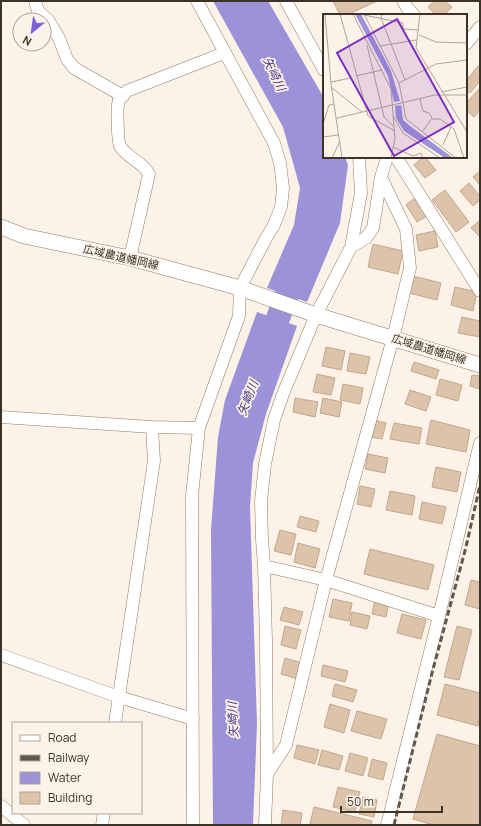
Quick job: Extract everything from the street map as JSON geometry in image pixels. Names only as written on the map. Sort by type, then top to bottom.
[{"type":"street","points":[[35,1],[38,12],[48,20],[59,38],[67,59],[74,68],[123,96]]},
{"type":"street","points":[[193,825],[192,496],[199,428],[238,316],[240,288],[274,225],[281,207],[283,188],[280,163],[274,143],[197,1]]},
{"type":"street","points":[[286,1],[323,68]]},
{"type":"street","points":[[403,1],[413,14]]},
{"type":"street","points":[[467,43],[480,28]]},
{"type":"street","points":[[130,258],[149,174],[147,169],[132,159],[120,146],[117,112],[118,100],[128,91],[224,53]]},
{"type":"street","points":[[265,825],[267,774],[266,640],[262,501],[265,464],[274,420],[312,313],[351,247],[361,192],[359,158]]},
{"type":"street","points":[[351,247],[366,238],[374,228],[381,176],[387,158]]},
{"type":"street","points":[[397,158],[480,291]]},
{"type":"street","points":[[267,774],[286,744],[326,580],[393,338],[410,268],[406,229],[381,176]]},
{"type":"street","name":"広域農道幡岡線","points":[[1,227],[24,236],[130,258],[240,288],[312,313],[480,365]]},
{"type":"street","points":[[1,417],[152,427],[199,428]]},
{"type":"street","points":[[115,722],[154,461],[152,427]]},
{"type":"street","points":[[387,825],[480,443]]},
{"type":"street","points":[[264,566],[326,580],[439,616]]},
{"type":"street","points":[[1,655],[119,697],[193,719]]},
{"type":"street","points":[[1,806],[24,825]]},
{"type":"street","points":[[102,825],[104,814]]},
{"type":"water","points":[[213,1],[268,1],[323,96],[323,158],[345,158],[348,165],[340,223],[307,302],[267,288],[294,225],[300,188],[283,127]]},
{"type":"water","points":[[257,312],[297,326],[266,414],[253,463],[250,507],[257,724],[253,825],[213,825],[211,530],[218,437],[225,400]]},
{"type":"building","points":[[333,1],[377,1],[349,14],[340,14]]},
{"type":"building","points":[[434,1],[445,1],[452,7],[445,14],[435,14],[428,7]]},
{"type":"building","points":[[478,66],[480,68],[480,81],[470,93],[467,91],[467,80]]},
{"type":"building","points":[[480,88],[480,110],[474,117],[467,111],[467,102]]},
{"type":"building","points":[[422,158],[426,158],[436,170],[425,178],[414,165]]},
{"type":"building","points":[[480,171],[480,185],[473,177]]},
{"type":"building","points":[[469,183],[480,196],[480,200],[473,206],[460,191]]},
{"type":"building","points":[[445,190],[469,222],[456,232],[432,200]]},
{"type":"building","points":[[415,198],[427,216],[417,222],[406,205]]},
{"type":"building","points":[[480,220],[480,237],[471,228]]},
{"type":"building","points":[[435,231],[438,247],[419,251],[416,235]]},
{"type":"building","points":[[373,244],[403,251],[398,274],[368,267]]},
{"type":"building","points":[[413,276],[441,283],[437,300],[409,293]]},
{"type":"building","points":[[455,287],[477,292],[473,311],[451,305]]},
{"type":"building","points":[[462,317],[480,321],[480,337],[458,333]]},
{"type":"building","points":[[326,347],[345,351],[341,370],[322,366]]},
{"type":"building","points":[[350,353],[370,357],[366,374],[347,371]]},
{"type":"building","points":[[414,362],[439,370],[436,379],[411,371]]},
{"type":"building","points":[[317,374],[335,378],[331,395],[313,392]]},
{"type":"building","points":[[472,375],[480,376],[480,389],[470,386]]},
{"type":"building","points":[[440,379],[462,385],[458,401],[436,395]]},
{"type":"building","points":[[343,384],[363,388],[360,404],[340,400]]},
{"type":"building","points":[[410,390],[431,397],[426,411],[405,404]]},
{"type":"building","points":[[295,398],[318,402],[315,417],[293,412]]},
{"type":"building","points":[[323,398],[342,402],[339,417],[320,413]]},
{"type":"building","points":[[374,420],[386,423],[382,439],[370,437]]},
{"type":"building","points":[[431,420],[470,430],[466,452],[426,444]]},
{"type":"building","points":[[394,423],[422,428],[419,444],[390,439]]},
{"type":"building","points":[[368,454],[388,458],[385,473],[365,469]]},
{"type":"building","points":[[436,467],[461,472],[457,492],[432,487]]},
{"type":"building","points":[[360,486],[375,489],[371,507],[357,504]]},
{"type":"building","points":[[390,491],[415,496],[412,515],[386,510]]},
{"type":"building","points":[[422,502],[446,507],[442,524],[419,519]]},
{"type":"building","points":[[300,516],[319,521],[316,532],[297,527]]},
{"type":"building","points":[[280,530],[296,534],[291,555],[274,551]]},
{"type":"building","points":[[298,543],[320,549],[315,568],[294,562]]},
{"type":"building","points":[[370,549],[434,565],[428,590],[364,574]]},
{"type":"building","points":[[471,580],[480,582],[480,609],[465,605]]},
{"type":"building","points":[[333,599],[352,603],[349,621],[329,617]]},
{"type":"building","points":[[375,599],[389,602],[386,617],[372,614]]},
{"type":"building","points":[[284,607],[303,612],[299,625],[280,620]]},
{"type":"building","points":[[352,612],[370,616],[367,629],[350,625]]},
{"type":"building","points":[[402,614],[426,620],[421,639],[397,633]]},
{"type":"building","points":[[285,626],[301,630],[296,649],[281,645]]},
{"type":"building","points":[[457,626],[472,630],[459,680],[444,677]]},
{"type":"building","points":[[285,658],[302,663],[298,679],[281,674]]},
{"type":"building","points":[[323,665],[348,671],[345,682],[321,676]]},
{"type":"building","points":[[335,684],[357,690],[353,702],[332,696]]},
{"type":"building","points":[[445,684],[480,693],[480,717],[478,726],[437,715]]},
{"type":"building","points":[[330,704],[350,710],[344,733],[324,727]]},
{"type":"building","points":[[357,711],[387,719],[381,739],[351,731]]},
{"type":"building","points":[[437,734],[480,746],[480,825],[433,825],[413,819]]},
{"type":"building","points":[[297,745],[319,750],[315,764],[294,758]]},
{"type":"building","points":[[322,750],[343,756],[339,770],[318,765]]},
{"type":"building","points":[[350,753],[368,758],[363,776],[345,771]]},
{"type":"building","points":[[372,759],[387,763],[383,780],[368,776]]},
{"type":"building","points":[[338,787],[360,792],[355,812],[333,807]]},
{"type":"building","points":[[363,797],[377,800],[374,817],[359,814]]},
{"type":"building","points":[[314,807],[372,821],[371,825],[310,824]]},
{"type":"building","points":[[283,810],[302,813],[300,825],[281,825]]},
{"type":"waterway","name":"矢崎川","points":[[266,350],[298,265]]},
{"type":"railway","points":[[394,825],[432,673],[466,547],[480,485]]}]
